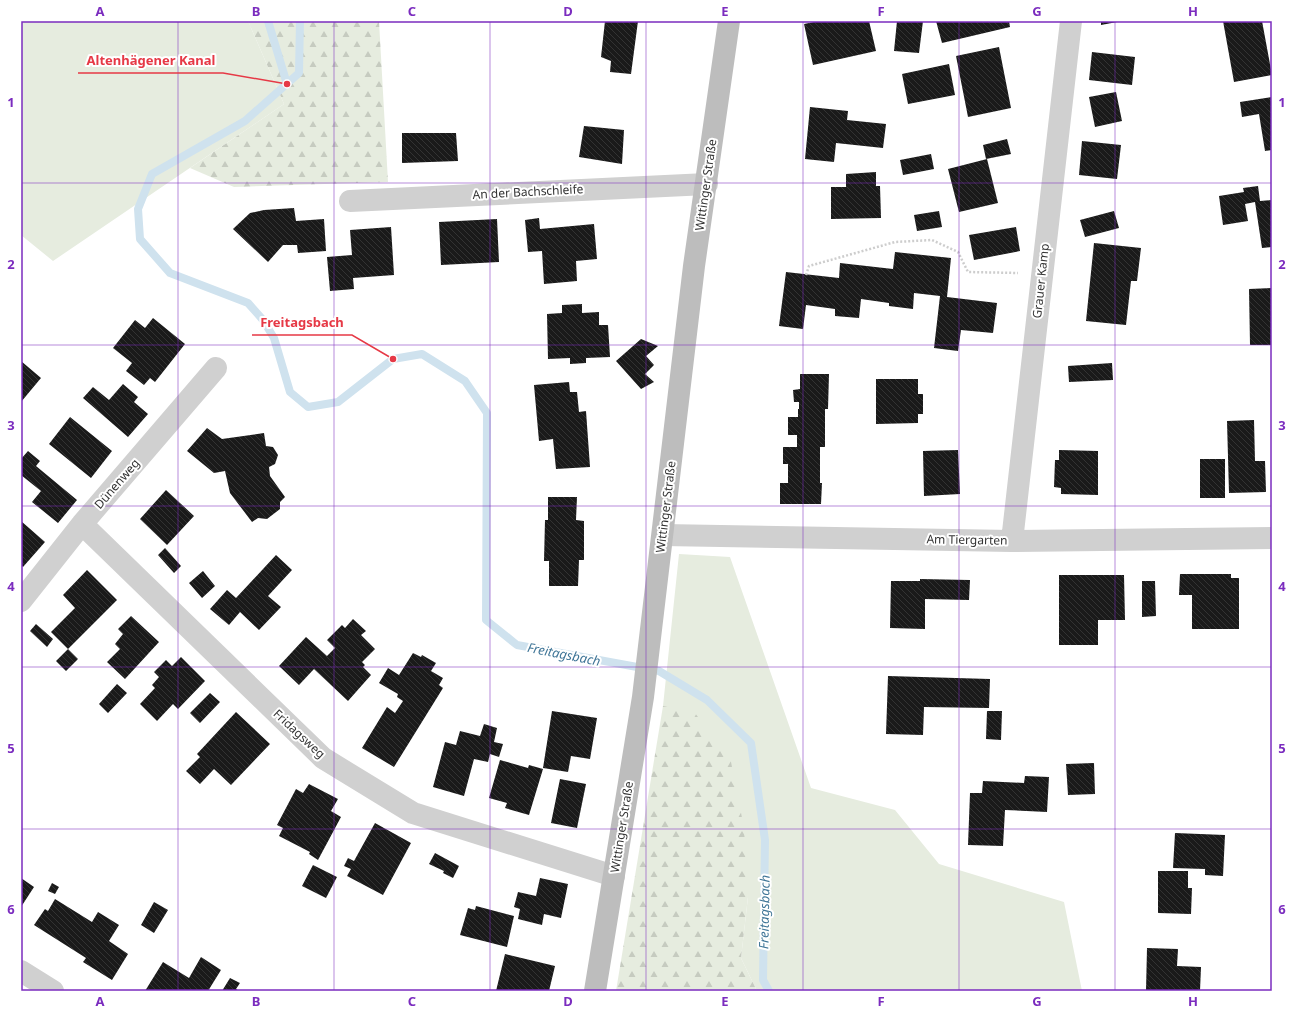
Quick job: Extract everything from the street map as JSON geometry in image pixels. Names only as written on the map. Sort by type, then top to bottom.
[{"type":"main road","name":"Wittinger Straße","points":[[595,991],[643,697],[694,266],[707,184],[729,21]]},
{"type":"street","name":"Grauer Kamp","points":[[1012,541],[1071,21]]},
{"type":"street","name":"An der Bachschleife","points":[[350,201],[707,184]]},
{"type":"street","name":"Dünenweg","points":[[21,602],[82,524],[216,368]]},
{"type":"street","name":"Fridagsweg","points":[[82,524],[323,758],[413,813],[614,876]]},
{"type":"street","name":"Am Tiergarten","points":[[663,535],[1012,541],[1272,538]]},
{"type":"street","points":[[21,971],[53,991]]},
{"type":"path","points":[[806,275],[809,266],[895,242],[932,240],[958,252],[968,272],[1042,273]]},
{"type":"green space","points":[[21,21],[248,21],[284,104],[53,261],[21,235]]},
{"type":"green space","points":[[248,21],[379,21],[388,182],[234,187],[190,168],[284,104]]},
{"type":"green space","points":[[679,554],[730,557],[811,788],[895,810],[939,864],[1064,902],[1082,991],[757,991],[741,958],[748,897],[663,706]]},
{"type":"green space","points":[[663,706],[695,713],[731,762],[744,828],[748,897],[741,958],[757,991],[616,991]]},
{"type":"building","points":[[605,21],[638,21],[631,74],[610,72],[611,61],[601,57]]},
{"type":"building","points":[[819,21],[869,21],[876,51],[813,65],[804,24]]},
{"type":"building","points":[[897,21],[923,21],[919,53],[894,51]]},
{"type":"building","points":[[936,21],[1009,21],[1010,27],[942,43]]},
{"type":"building","points":[[1101,21],[1117,21],[1117,22],[1101,25]]},
{"type":"building","points":[[1223,21],[1262,21],[1272,75],[1234,82]]},
{"type":"building","points":[[999,47],[1011,108],[968,117],[956,56]]},
{"type":"building","points":[[1092,52],[1135,57],[1132,85],[1089,80]]},
{"type":"building","points":[[949,64],[955,95],[908,104],[902,74]]},
{"type":"building","points":[[1116,92],[1122,121],[1095,127],[1089,97]]},
{"type":"building","points":[[1272,97],[1272,150],[1265,151],[1259,114],[1242,117],[1240,102]]},
{"type":"building","points":[[810,107],[848,111],[847,120],[886,124],[883,148],[836,143],[834,162],[805,159]]},
{"type":"building","points":[[584,126],[624,130],[622,164],[579,157]]},
{"type":"building","points":[[402,133],[456,133],[458,161],[402,163]]},
{"type":"building","points":[[1007,139],[1011,154],[986,159],[983,145]]},
{"type":"building","points":[[1082,141],[1121,145],[1117,179],[1079,175]]},
{"type":"building","points":[[931,154],[934,169],[903,175],[900,160]]},
{"type":"building","points":[[987,159],[998,203],[959,212],[948,169]]},
{"type":"building","points":[[876,172],[876,186],[880,186],[881,218],[831,219],[831,187],[846,187],[846,174]]},
{"type":"building","points":[[1258,186],[1260,201],[1272,200],[1272,247],[1262,248],[1255,202],[1245,204],[1248,221],[1223,225],[1219,196],[1244,192],[1243,188]]},
{"type":"building","points":[[294,208],[296,221],[324,219],[326,251],[298,253],[297,245],[283,245],[268,262],[233,229],[250,213],[264,210]]},
{"type":"building","points":[[939,211],[942,227],[917,231],[914,215]]},
{"type":"building","points":[[1114,211],[1119,228],[1085,237],[1080,220]]},
{"type":"building","points":[[539,218],[540,229],[594,224],[597,259],[576,261],[577,281],[544,284],[542,251],[528,252],[525,220]]},
{"type":"building","points":[[497,219],[499,262],[441,265],[439,222]]},
{"type":"building","points":[[391,227],[394,275],[353,278],[354,289],[330,291],[327,257],[352,255],[350,230]]},
{"type":"building","points":[[1016,227],[1020,251],[974,260],[969,235]]},
{"type":"building","points":[[1094,243],[1141,248],[1137,281],[1131,281],[1126,325],[1086,321]]},
{"type":"building","points":[[895,252],[951,258],[947,297],[997,303],[993,333],[961,330],[958,351],[934,348],[940,296],[914,293],[913,309],[889,306],[889,303],[861,299],[859,318],[835,316],[835,309],[806,305],[803,329],[779,326],[786,272],[839,278],[840,263],[893,269]]},
{"type":"building","points":[[1272,288],[1272,345],[1250,345],[1249,289]]},
{"type":"building","points":[[582,304],[582,313],[599,312],[599,325],[608,325],[610,357],[586,358],[586,363],[570,364],[570,358],[548,359],[547,314],[562,313],[562,305]]},
{"type":"building","points":[[153,318],[185,344],[155,382],[150,378],[144,385],[126,371],[132,363],[113,348],[135,320],[145,328]]},
{"type":"building","points":[[641,339],[658,346],[646,356],[654,365],[645,374],[654,382],[641,389],[616,361]]},
{"type":"building","points":[[21,361],[41,378],[21,402]]},
{"type":"building","points":[[1112,363],[1113,380],[1069,382],[1068,366]]},
{"type":"building","points":[[800,374],[829,374],[828,409],[825,409],[825,447],[820,447],[820,483],[822,483],[821,504],[780,504],[780,483],[788,483],[788,464],[783,464],[783,447],[797,447],[797,435],[788,435],[788,417],[798,417],[799,402],[794,402],[793,390],[800,389]]},
{"type":"building","points":[[876,379],[918,379],[918,394],[923,394],[923,414],[918,414],[918,423],[876,424]]},
{"type":"building","points":[[569,382],[570,392],[577,392],[579,412],[586,411],[590,467],[556,469],[553,439],[539,441],[534,385]]},
{"type":"building","points":[[123,384],[138,397],[134,402],[148,414],[128,437],[83,398],[93,387],[109,400]]},
{"type":"building","points":[[70,417],[112,451],[91,478],[49,444]]},
{"type":"building","points":[[1254,420],[1255,461],[1265,461],[1266,492],[1229,493],[1227,421]]},
{"type":"building","points":[[207,428],[222,439],[264,433],[266,446],[273,447],[278,455],[275,464],[269,467],[270,476],[285,497],[280,502],[280,509],[267,519],[258,518],[252,522],[230,493],[225,471],[214,473],[187,451]]},
{"type":"building","points":[[958,450],[960,494],[924,496],[923,451]]},
{"type":"building","points":[[1059,450],[1098,451],[1098,495],[1061,494],[1061,488],[1054,487],[1055,460],[1059,460]]},
{"type":"building","points":[[28,451],[40,461],[36,466],[77,500],[58,523],[32,502],[41,491],[21,475],[21,459]]},
{"type":"building","points":[[1200,459],[1225,459],[1225,498],[1200,498]]},
{"type":"building","points":[[166,490],[194,516],[167,545],[140,519]]},
{"type":"building","points":[[548,497],[577,497],[576,520],[584,521],[584,560],[579,560],[578,586],[549,586],[549,561],[544,561],[545,520],[548,520]]},
{"type":"building","points":[[21,521],[45,542],[23,567],[21,565]]},
{"type":"building","points":[[165,548],[181,566],[174,573],[158,555]]},
{"type":"building","points":[[276,555],[292,570],[268,596],[281,607],[259,630],[240,612],[229,625],[210,609],[227,590],[236,598]]},
{"type":"building","points":[[87,570],[117,600],[68,649],[51,632],[75,608],[63,595]]},
{"type":"building","points":[[203,571],[215,586],[202,598],[189,583]]},
{"type":"building","points":[[1180,574],[1231,574],[1231,578],[1239,578],[1239,629],[1192,629],[1192,595],[1179,595]]},
{"type":"building","points":[[1059,575],[1124,575],[1125,620],[1098,620],[1098,645],[1059,645]]},
{"type":"building","points":[[920,579],[970,580],[969,600],[925,599],[925,629],[890,628],[891,581],[920,581]]},
{"type":"building","points":[[1142,581],[1155,581],[1156,616],[1142,617]]},
{"type":"building","points":[[131,616],[159,642],[125,679],[107,662],[120,649],[115,644],[123,634],[118,629]]},
{"type":"building","points":[[353,619],[366,631],[361,635],[375,649],[362,662],[365,665],[363,667],[371,675],[348,701],[314,669],[299,685],[279,666],[306,637],[327,656],[335,648],[327,640],[342,625],[345,628]]},
{"type":"building","points":[[36,624],[53,639],[47,647],[30,631]]},
{"type":"building","points":[[68,649],[78,659],[66,671],[56,661]]},
{"type":"building","points":[[413,653],[421,657],[422,655],[436,663],[431,671],[443,678],[439,685],[443,688],[394,767],[362,748],[387,707],[395,713],[403,701],[397,697],[398,694],[379,683],[388,668],[399,675]]},
{"type":"building","points":[[181,657],[205,681],[178,709],[173,704],[157,721],[140,704],[155,688],[152,685],[159,677],[154,672],[166,660],[172,666]]},
{"type":"building","points":[[888,676],[990,679],[989,708],[924,707],[923,735],[886,734]]},
{"type":"building","points":[[117,684],[127,693],[108,713],[99,704]]},
{"type":"building","points":[[210,693],[220,702],[200,723],[190,713]]},
{"type":"building","points":[[552,711],[597,718],[590,759],[571,756],[568,772],[543,768]]},
{"type":"building","points":[[987,711],[1002,711],[1001,740],[986,739]]},
{"type":"building","points":[[236,712],[270,744],[231,785],[214,769],[200,784],[186,771],[200,757],[197,754]]},
{"type":"building","points":[[484,724],[497,728],[494,742],[503,744],[499,757],[490,754],[488,762],[474,759],[464,796],[433,787],[445,742],[456,745],[460,731],[480,736]]},
{"type":"building","points":[[500,760],[528,768],[529,765],[543,769],[529,815],[505,808],[507,803],[489,798]]},
{"type":"building","points":[[1094,763],[1095,794],[1068,795],[1066,764]]},
{"type":"building","points":[[1025,776],[1049,777],[1047,812],[1005,810],[1003,846],[968,845],[970,793],[982,793],[983,781],[1024,783]]},
{"type":"building","points":[[560,779],[586,784],[577,828],[551,823]]},
{"type":"building","points":[[309,784],[338,799],[331,811],[341,817],[318,860],[309,854],[310,852],[279,836],[283,828],[277,825],[296,789],[303,793]]},
{"type":"building","points":[[375,823],[411,843],[383,895],[347,876],[351,869],[344,866],[348,858],[354,861]]},
{"type":"building","points":[[1175,833],[1225,835],[1223,876],[1205,875],[1205,869],[1173,868]]},
{"type":"building","points":[[435,853],[459,866],[453,878],[443,873],[444,871],[429,864]]},
{"type":"building","points":[[313,865],[337,877],[326,898],[302,886]]},
{"type":"building","points":[[1158,871],[1188,871],[1188,888],[1192,888],[1191,914],[1158,913]]},
{"type":"building","points":[[21,878],[34,887],[21,907]]},
{"type":"building","points":[[540,878],[568,884],[561,918],[544,914],[542,925],[518,919],[520,909],[514,907],[518,892],[536,896]]},
{"type":"building","points":[[52,883],[59,887],[55,894],[48,891]]},
{"type":"building","points":[[55,899],[92,922],[98,912],[119,925],[109,941],[128,954],[112,980],[83,962],[86,958],[34,925],[45,909],[48,911]]},
{"type":"building","points":[[154,902],[168,910],[154,933],[141,925]]},
{"type":"building","points":[[476,906],[514,916],[507,947],[460,935],[468,908],[475,910]]},
{"type":"building","points":[[1147,948],[1178,949],[1177,966],[1201,967],[1200,991],[1146,991]]},
{"type":"building","points":[[505,954],[555,966],[549,991],[496,991]]},
{"type":"building","points":[[201,957],[221,970],[208,991],[145,991],[163,962],[189,978]]},
{"type":"building","points":[[230,978],[240,983],[236,989],[239,991],[222,991]]},
{"type":"waterway","points":[[268,21],[287,84]]},
{"type":"waterway","name":"Freitagsbach","points":[[300,21],[299,73],[245,121],[152,174],[138,209],[140,239],[170,273],[248,303],[263,320],[274,338],[290,392],[308,407],[338,402],[393,359],[422,354],[465,381],[487,413],[486,620],[517,645],[659,671],[707,700],[751,743],[765,840],[763,980],[769,991]]},
{"type":"place","name":"Altenhägener Kanal","points":[[287,84]]},
{"type":"place","name":"Freitagsbach","points":[[393,359]]}]
